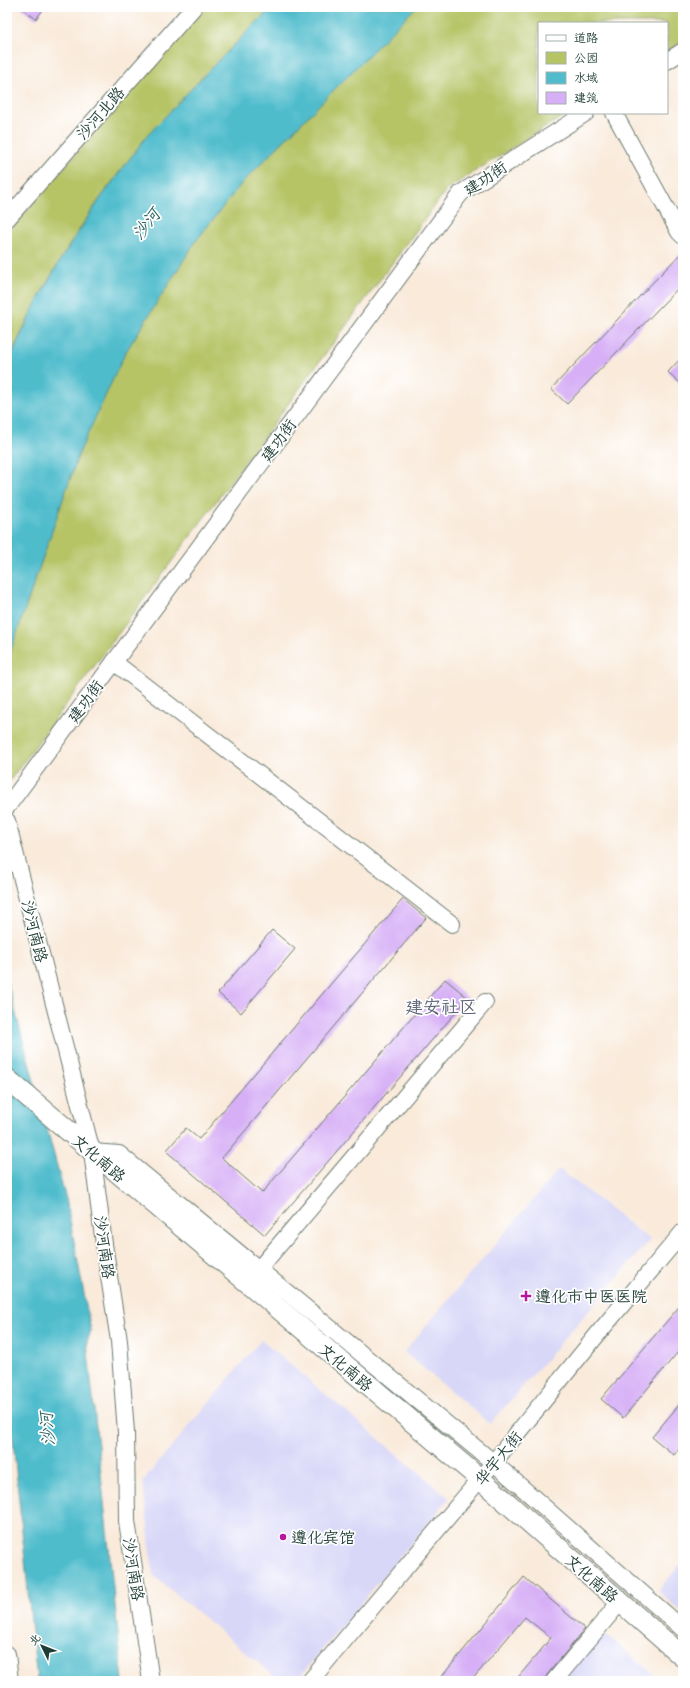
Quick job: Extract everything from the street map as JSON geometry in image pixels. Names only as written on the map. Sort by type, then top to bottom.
[{"type":"main road","name":"文化南路","points":[[7,1079],[480,1479],[683,1657]]},
{"type":"street","name":"沙河北路","points":[[7,219],[194,7]]},
{"type":"street","points":[[668,60],[683,51]]},
{"type":"street","name":"建功街","points":[[7,807],[461,193],[584,114]]},
{"type":"street","points":[[615,114],[679,232],[683,236]]},
{"type":"street","points":[[114,662],[452,924]]},
{"type":"street","name":"沙河南路","points":[[7,821],[92,1152],[119,1341],[126,1432],[127,1521],[151,1681]]},
{"type":"street","points":[[247,1283],[485,1002]]},
{"type":"street","points":[[92,1152],[119,1154],[494,1463],[683,1630]]},
{"type":"street","name":"华宇大街","points":[[310,1681],[494,1463],[601,1330],[683,1232]]},
{"type":"street","points":[[554,1681],[620,1602]]},
{"type":"street","points":[[7,1654],[10,1681]]},
{"type":"shaded area","name":"遵化市中医医院","points":[[559,1169],[650,1240],[490,1424],[404,1352]]},
{"type":"shaded area","name":"遵化宾馆","points":[[261,1340],[449,1498],[296,1681],[280,1681],[153,1575],[143,1481]]},
{"type":"shaded area","points":[[683,1561],[683,1613],[658,1591]]},
{"type":"shaded area","points":[[602,1632],[662,1681],[562,1681]]},
{"type":"green space","points":[[202,7],[272,7],[154,129],[105,191],[51,275],[20,335],[7,365],[7,230],[13,227]]},
{"type":"green space","points":[[416,7],[683,7],[683,41],[668,50],[668,22],[538,22],[538,114],[566,114],[447,189],[8,783],[7,661],[79,453],[125,353],[195,242],[241,184]]},
{"type":"water","name":"沙河","points":[[272,7],[416,7],[241,184],[195,242],[125,353],[79,453],[7,661],[7,365],[35,305],[62,257],[100,199],[146,137],[208,71]]},
{"type":"water","name":"沙河","points":[[7,981],[66,1199],[91,1331],[87,1342],[123,1681],[37,1681],[7,1380]]},
{"type":"building","points":[[20,7],[45,7],[36,19]]},
{"type":"building","points":[[683,251],[683,283],[567,404],[551,389]]},
{"type":"building","points":[[683,356],[683,386],[668,372]]},
{"type":"building","points":[[403,899],[426,918],[222,1158],[262,1193],[445,979],[468,998],[265,1235],[166,1151],[186,1128],[199,1139]]},
{"type":"building","points":[[272,930],[295,949],[241,1013],[218,993]]},
{"type":"building","points":[[683,1302],[683,1346],[623,1418],[601,1399]]},
{"type":"building","points":[[683,1400],[683,1444],[674,1455],[652,1437]]},
{"type":"building","points":[[524,1577],[585,1629],[547,1675],[545,1681],[515,1681],[551,1638],[525,1617],[471,1681],[438,1681]]},
{"type":"place","name":"遵化市中医医院","points":[[526,1296]]},
{"type":"place","name":"遵化宾馆","points":[[283,1537]]},
{"type":"district","name":"建安社区","points":[[441,1007]]}]
